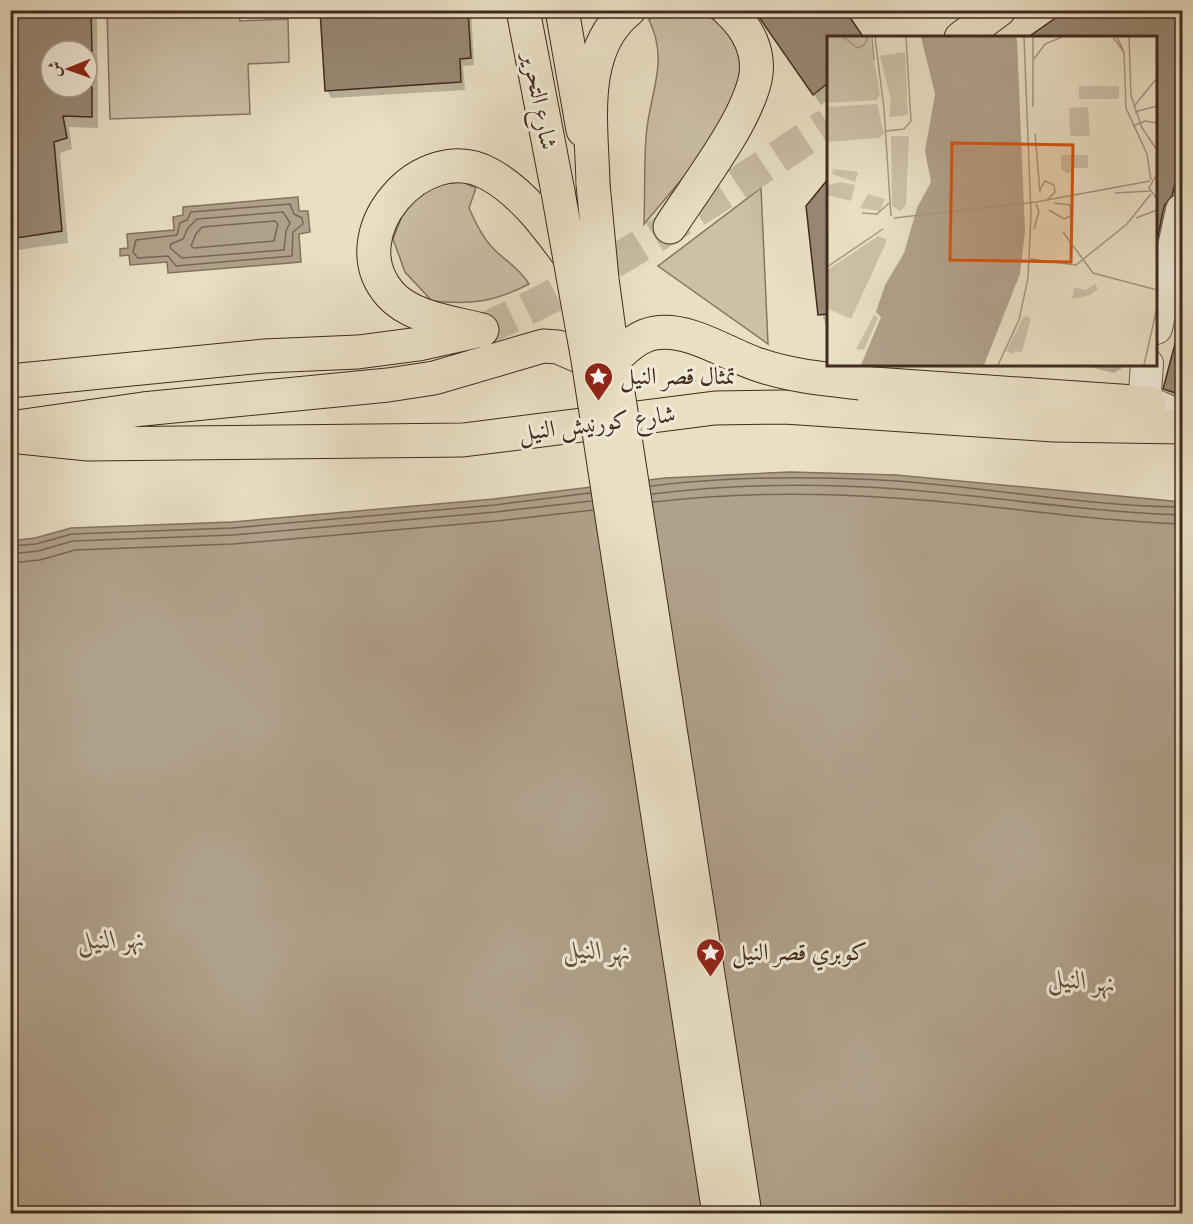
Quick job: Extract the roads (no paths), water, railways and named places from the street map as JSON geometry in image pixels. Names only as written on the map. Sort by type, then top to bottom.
[{"type":"main road","name":"شارع التحرير","points":[[523,10],[568,256],[601,360]]},
{"type":"main road","name":"شارع التحرير","points":[[562,10],[593,184]]},
{"type":"main road","points":[[629,10],[615,21],[601,44],[594,70],[591,104],[593,184],[602,279],[601,360],[719,1214]]},
{"type":"main road","points":[[670,227],[741,114],[755,78],[754,49],[743,23],[728,10]]},
{"type":"main road","points":[[964,36],[999,10]]},
{"type":"main road","points":[[10,381],[264,356],[358,352],[419,344],[482,330],[405,307],[390,294],[378,276],[374,250],[378,223],[392,200],[411,182],[435,170],[462,167],[488,173],[533,210],[568,256]]},
{"type":"main road","points":[[10,428],[143,409],[388,385],[434,378],[543,346],[558,347],[601,360],[636,340],[655,333],[681,334],[756,364],[802,377],[1149,403]]},
{"type":"main road","points":[[601,360],[745,1214]]},
{"type":"main road","name":"شارع كورنيش النيل","points":[[10,436],[88,444],[462,440],[715,408],[785,407],[1054,425],[1182,427]]},
{"type":"street","points":[[1157,319],[1182,210]]},
{"type":"street","points":[[1147,366],[1145,391],[1149,403],[1182,415]]},
{"type":"water","points":[[298,197],[299,211],[308,211],[310,232],[299,234],[301,262],[168,273],[167,262],[130,265],[129,255],[120,256],[120,249],[128,248],[127,234],[174,230],[173,217],[183,215],[183,207]]},
{"type":"water","name":"نهر النيل","points":[[790,472],[896,475],[1182,502],[1182,1213],[11,1213],[10,541],[35,538],[71,528],[232,522],[494,499],[665,478]]},
{"type":"tunnel","points":[[482,330],[528,309],[616,260],[702,207],[827,125]]},
{"type":"place","name":"تمثال قصر النيل","points":[[599,402]]},
{"type":"place","name":"كوبري قصر النيل","points":[[711,978]]}]
